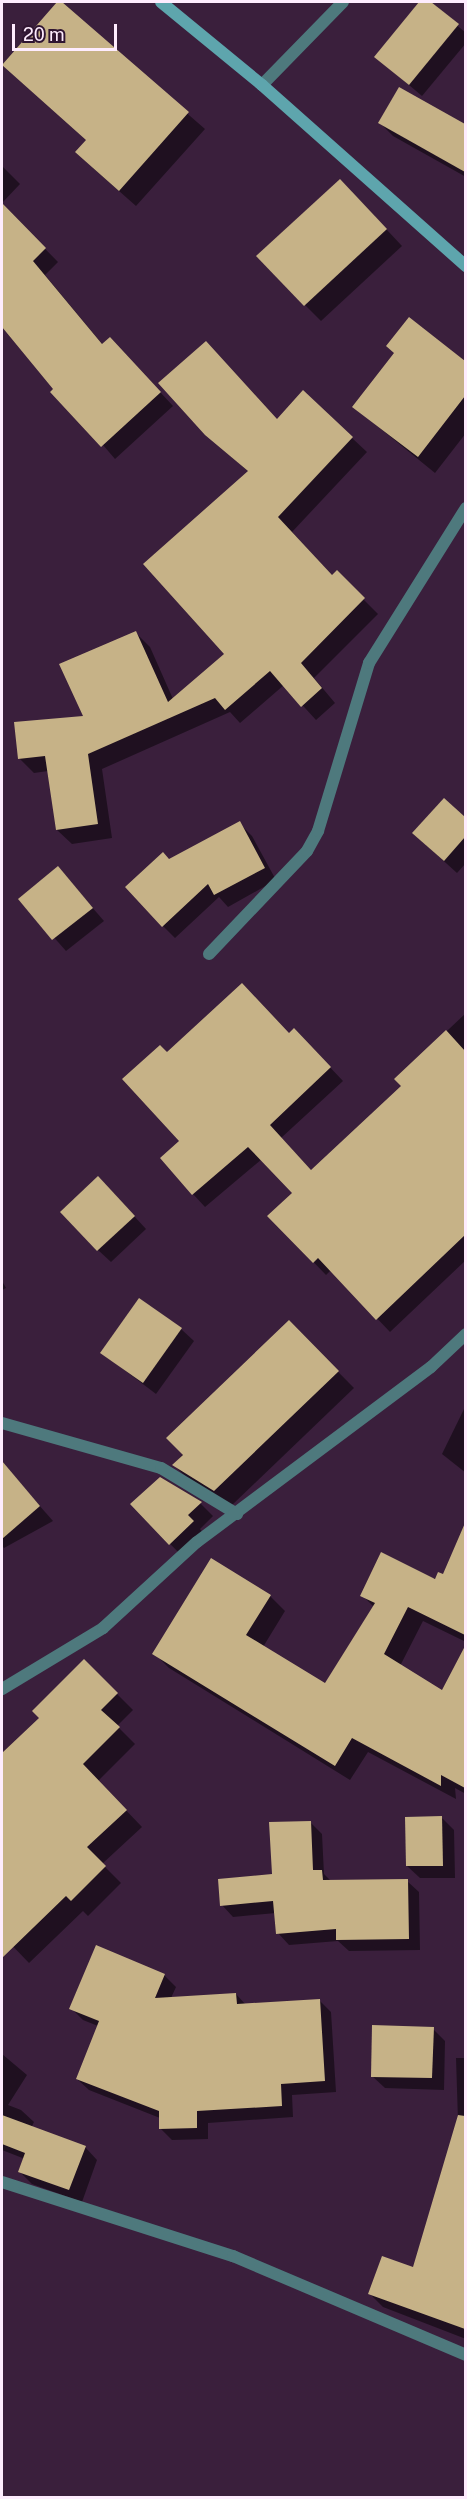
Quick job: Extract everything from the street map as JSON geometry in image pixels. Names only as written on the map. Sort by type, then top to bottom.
[{"type":"main road","points":[[161,2],[262,85],[464,261]]},
{"type":"street","points":[[262,85],[343,2]]},
{"type":"street","points":[[209,954],[308,851],[318,831],[369,663],[465,508]]},
{"type":"street","points":[[2,1689],[103,1628],[197,1542],[431,1367],[465,1334]]},
{"type":"street","points":[[2,1423],[160,1468],[237,1514]]},
{"type":"street","points":[[2,2182],[233,2256],[465,2355]]},
{"type":"building","points":[[57,2],[62,2],[189,112],[119,191],[75,152],[86,140],[2,65]]},
{"type":"building","points":[[419,2],[431,2],[459,24],[409,85],[374,57]]},
{"type":"building","points":[[399,87],[465,124],[465,172],[378,123]]},
{"type":"building","points":[[340,179],[387,229],[304,306],[256,256]]},
{"type":"building","points":[[2,203],[46,248],[33,261],[102,344],[110,337],[161,392],[101,447],[50,392],[53,389],[2,327]]},
{"type":"building","points":[[409,317],[465,361],[465,396],[418,457],[352,407],[394,353],[386,346]]},
{"type":"building","points":[[206,341],[277,419],[303,390],[353,437],[278,517],[332,575],[337,570],[365,598],[301,663],[322,688],[301,707],[270,671],[225,710],[215,698],[88,754],[98,824],[56,830],[45,756],[18,759],[14,722],[83,716],[59,664],[136,631],[168,702],[224,654],[143,564],[248,471],[205,435],[158,383]]},
{"type":"building","points":[[444,798],[465,817],[465,837],[444,861],[412,833]]},
{"type":"building","points":[[240,821],[265,868],[214,895],[208,884],[162,927],[125,887],[163,852],[169,859]]},
{"type":"building","points":[[58,866],[93,908],[52,940],[18,899]]},
{"type":"building","points":[[242,983],[289,1033],[294,1028],[331,1067],[270,1125],[311,1170],[401,1086],[394,1079],[446,1030],[465,1051],[465,1235],[376,1320],[318,1258],[313,1263],[267,1216],[292,1193],[248,1147],[192,1195],[160,1158],[179,1141],[122,1079],[160,1045],[167,1052]]},
{"type":"building","points":[[98,1176],[135,1216],[97,1251],[60,1212]]},
{"type":"building","points":[[139,1298],[182,1328],[143,1383],[100,1353]]},
{"type":"building","points":[[289,1320],[339,1371],[214,1491],[172,1465],[183,1455],[166,1438]]},
{"type":"building","points":[[2,1461],[40,1506],[2,1539]]},
{"type":"building","points":[[160,1477],[202,1502],[188,1515],[194,1521],[169,1545],[130,1504]]},
{"type":"building","points":[[465,1523],[465,1635],[408,1607],[384,1654],[442,1690],[465,1646],[465,1788],[441,1775],[441,1786],[352,1738],[335,1766],[152,1654],[211,1558],[271,1595],[246,1635],[325,1683],[375,1603],[360,1596],[381,1552],[435,1579],[438,1572],[443,1574]]},
{"type":"building","points":[[84,1659],[118,1693],[101,1710],[120,1727],[83,1764],[127,1810],[87,1847],[106,1866],[71,1901],[66,1896],[2,1958],[2,1753],[39,1718],[32,1711]]},
{"type":"building","points":[[442,1816],[443,1866],[406,1866],[405,1817]]},
{"type":"building","points":[[311,1821],[313,1870],[322,1870],[323,1880],[408,1879],[409,1939],[336,1940],[336,1929],[276,1934],[273,1901],[220,1906],[218,1879],[272,1874],[269,1822]]},
{"type":"building","points":[[96,1945],[165,1974],[155,1998],[236,1993],[237,2004],[320,1999],[325,2081],[281,2084],[282,2106],[197,2111],[197,2128],[159,2129],[159,2111],[76,2079],[99,2021],[69,2009]]},
{"type":"building","points":[[372,2025],[434,2027],[432,2078],[371,2077]]},
{"type":"building","points":[[2,2115],[86,2146],[69,2190],[18,2172],[25,2153],[2,2144]]},
{"type":"building","points":[[458,2115],[465,2116],[465,2329],[368,2294],[382,2256],[413,2267]]}]
